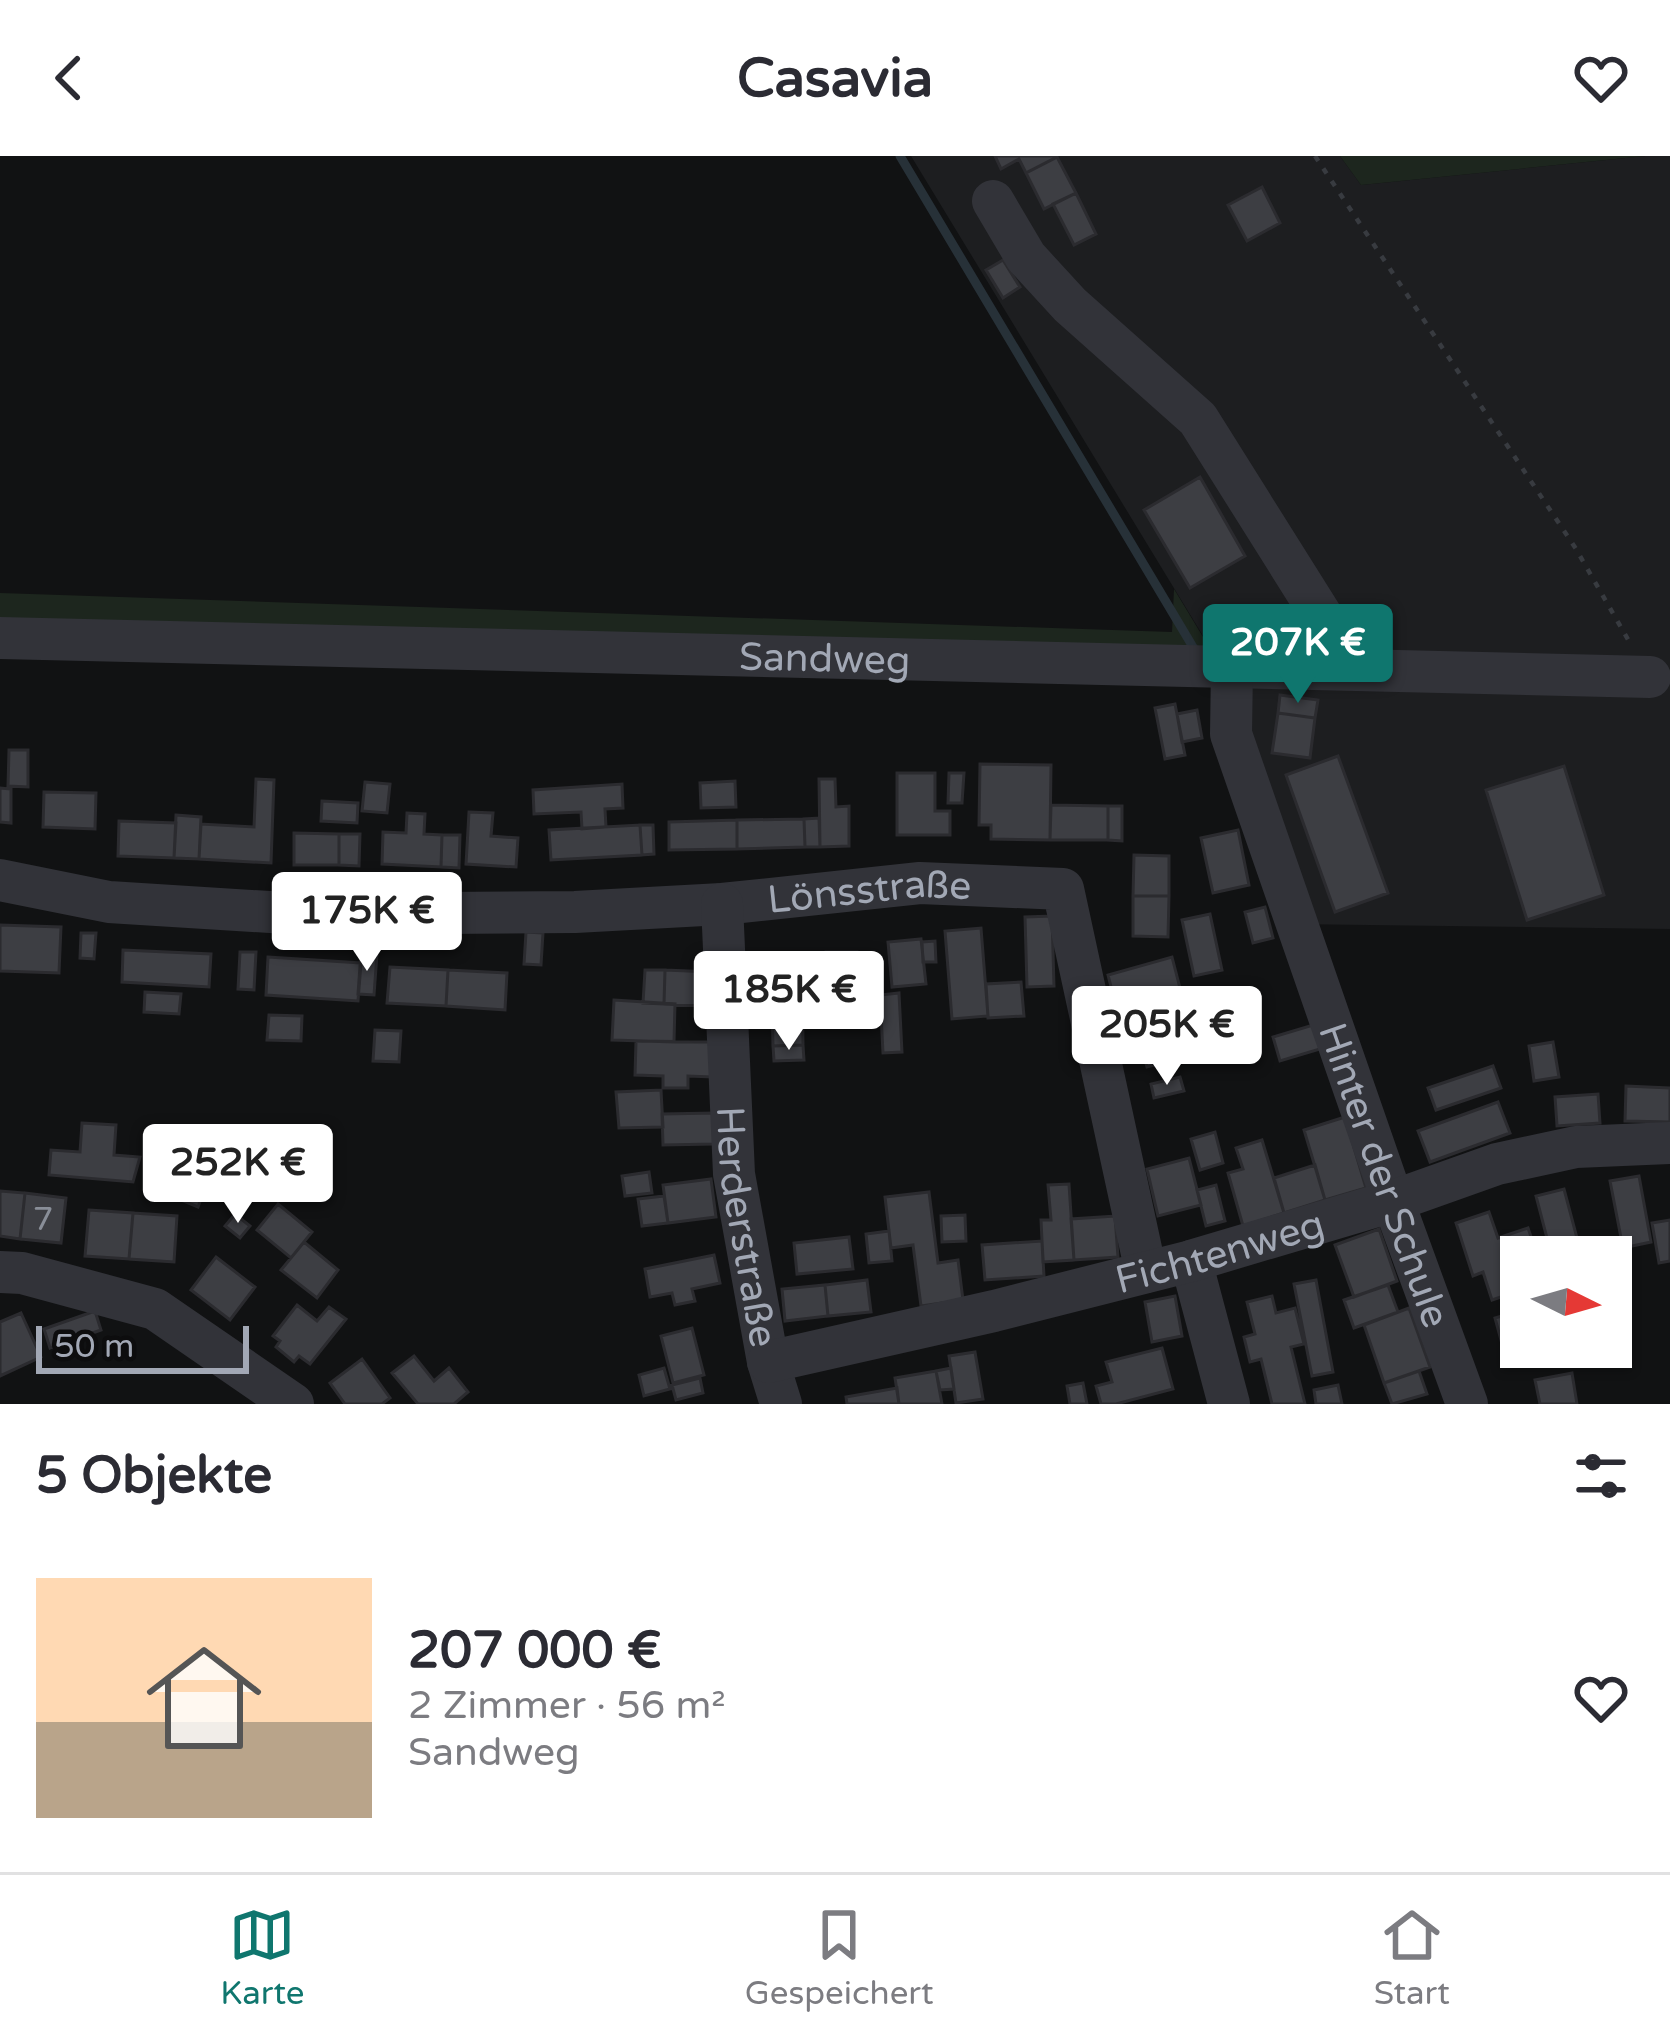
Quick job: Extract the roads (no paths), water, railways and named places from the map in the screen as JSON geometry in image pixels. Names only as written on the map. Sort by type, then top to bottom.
[{"type":"street","points":[[993,201],[1026,257],[1070,305],[1198,419],[1333,634],[1334,669]]},
{"type":"street","name":"Sandweg","points":[[0,638],[1650,677]]},
{"type":"street","name":"Hinter der Schule","points":[[1232,667],[1231,734],[1467,1404]]},
{"type":"street","name":"Lönsstraße","points":[[0,880],[109,902],[301,914],[574,912],[722,904],[920,883],[1063,889],[1146,1272]]},
{"type":"street","name":"Herderstraße","points":[[722,904],[734,1174],[768,1363],[781,1404]]},
{"type":"street","name":"Fichtenweg","points":[[768,1363],[1191,1261],[1393,1201],[1497,1164],[1576,1147],[1670,1144]]},
{"type":"street","points":[[1191,1261],[1228,1404]]},
{"type":"street","points":[[0,1272],[22,1273],[155,1310],[293,1404]]},
{"type":"waterway","points":[[900,156],[1193,647]]}]
